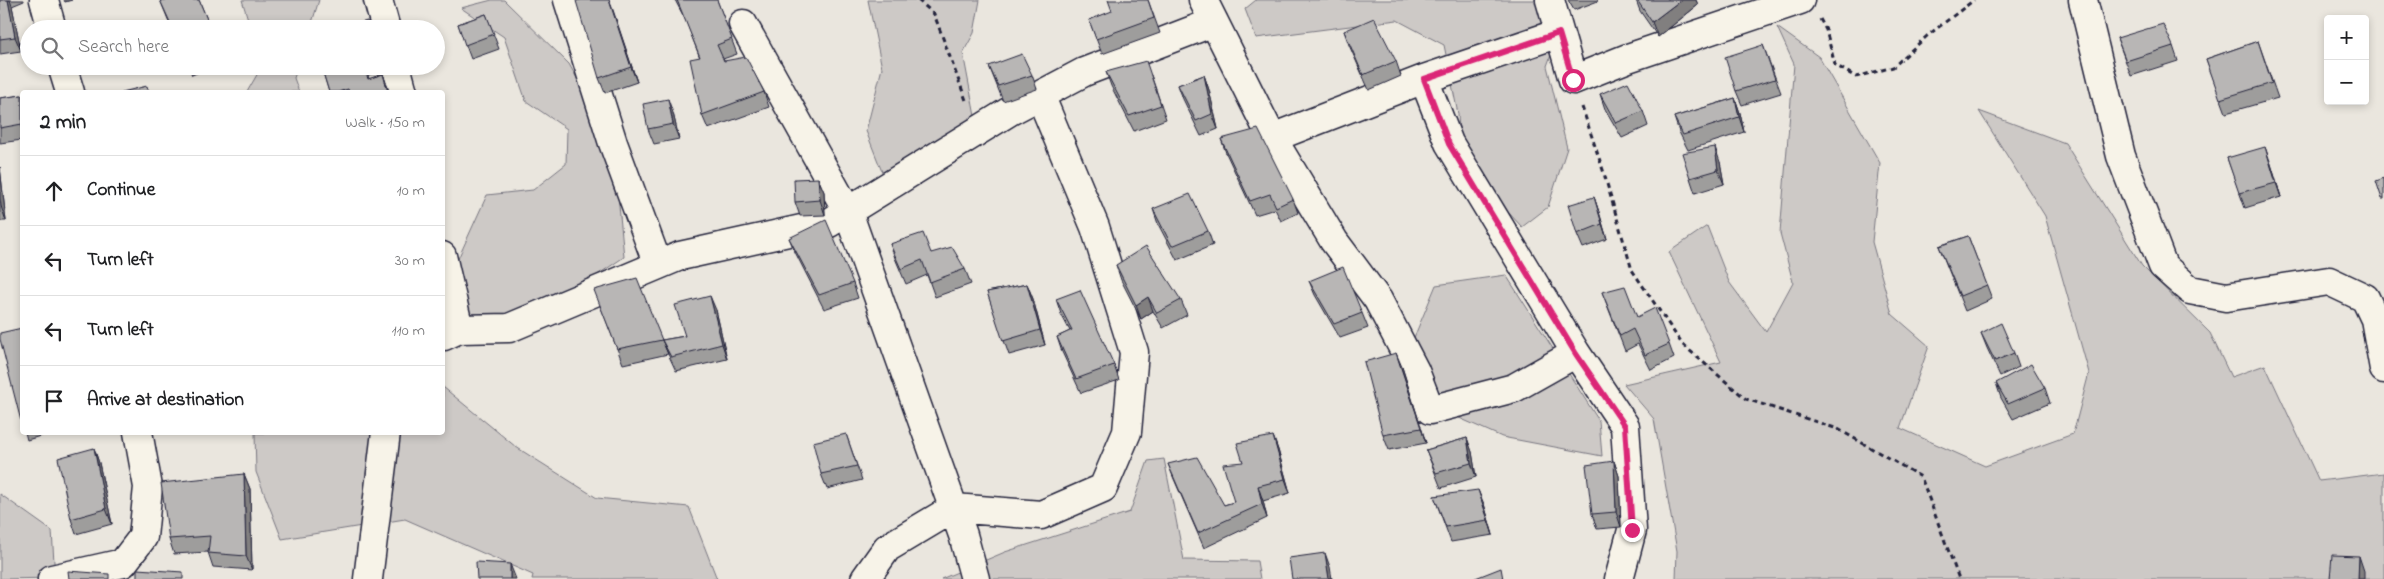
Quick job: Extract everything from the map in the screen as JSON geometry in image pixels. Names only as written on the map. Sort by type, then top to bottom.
[{"type":"street","points":[[44,0],[50,20]]},
{"type":"street","points":[[378,0],[384,20]]},
{"type":"street","points":[[568,0],[613,144],[658,265]]},
{"type":"street","points":[[1550,0],[1573,80],[1628,58],[1809,8]]},
{"type":"street","points":[[2083,0],[2121,156],[2163,266],[2190,290],[2226,297],[2329,280],[2365,298],[2375,319],[2384,369]]},
{"type":"street","points":[[445,281],[451,332],[509,328],[680,256],[829,223],[1040,95],[1209,11],[1272,138],[1334,241],[1378,300],[1415,371],[1430,410],[1514,388],[1576,354]]},
{"type":"street","points":[[743,24],[848,212],[954,508],[975,579]]},
{"type":"street","points":[[1272,138],[1424,79],[1559,33]]},
{"type":"street","points":[[65,75],[69,90]]},
{"type":"street","points":[[398,75],[402,90]]},
{"type":"street","points":[[1424,79],[1449,144],[1576,354],[1625,426],[1632,530],[1619,579]]},
{"type":"street","points":[[865,579],[887,548],[954,508],[1042,515],[1103,488],[1126,432],[1134,352],[1095,227],[1040,95]]},
{"type":"street","points":[[52,579],[123,563],[143,537],[148,487],[139,435]]},
{"type":"street","points":[[368,579],[386,435]]},
{"type":"path","points":[[918,0],[934,14],[978,132]]},
{"type":"path","points":[[1809,8],[1826,30],[1835,65],[1856,78],[1893,66],[1927,36],[1974,0]]},
{"type":"path","points":[[1573,80],[1604,170],[1632,270],[1682,344],[1746,399],[1838,429],[1922,477],[1959,579]]},
{"type":"shaded area","points":[[242,0],[319,0],[313,20],[248,20]]},
{"type":"shaded area","points":[[492,0],[504,0],[569,64],[613,143],[624,257],[535,317],[459,329],[457,261],[487,195],[533,190],[566,164],[567,129],[526,101],[504,37],[461,8]]},
{"type":"shaded area","points":[[868,0],[980,0],[974,33],[963,53],[978,132],[888,187],[866,131],[882,68]]},
{"type":"shaded area","points":[[1256,0],[1550,0],[1559,33],[1547,66],[1567,148],[1548,207],[1522,227],[1461,162],[1458,114],[1444,45],[1397,20],[1256,38],[1245,9]]},
{"type":"shaded area","points":[[1777,27],[1819,57],[1880,163],[1872,242],[1892,314],[1929,346],[1900,428],[1985,466],[2073,434],[2089,373],[2045,216],[1979,111],[2065,143],[2142,266],[2210,333],[2231,377],[2265,365],[2319,481],[2384,473],[2384,579],[1676,579],[1677,551],[1654,419],[1624,384],[1721,362],[1669,252],[1707,226],[1729,282],[1766,332],[1793,282],[1780,233],[1794,64]]},
{"type":"shaded area","points":[[257,75],[295,75],[294,78],[298,90],[248,90]]},
{"type":"shaded area","points":[[1506,275],[1599,421],[1602,456],[1502,437],[1439,409],[1413,340],[1436,285]]},
{"type":"shaded area","points":[[445,389],[516,447],[597,498],[689,507],[717,579],[532,579],[533,575],[405,519],[282,539],[256,472],[255,435],[445,435]]},
{"type":"shaded area","points":[[1164,459],[1184,560],[1257,561],[1260,579],[941,579],[1005,552],[1130,512],[1148,461]]},
{"type":"shaded area","points":[[0,494],[52,531],[55,578],[0,579]]},
{"type":"building","points":[[0,0],[8,0],[15,37],[0,39]]},
{"type":"building","points":[[160,0],[199,0],[207,20],[169,20]]},
{"type":"building","points":[[609,0],[631,67],[599,78],[576,1]]},
{"type":"building","points":[[677,0],[717,0],[732,39],[717,45],[724,61],[746,57],[764,92],[702,115],[690,59],[700,57]]},
{"type":"building","points":[[1108,0],[1148,0],[1154,18],[1096,39],[1089,20],[1112,11]]},
{"type":"building","points":[[1637,0],[1681,0],[1652,22]]},
{"type":"building","points":[[486,14],[494,34],[465,45],[458,24]]},
{"type":"building","points":[[1374,18],[1396,61],[1363,75],[1344,31]]},
{"type":"building","points":[[2163,24],[2173,46],[2126,61],[2117,38]]},
{"type":"building","points":[[2258,41],[2272,83],[2220,99],[2206,59]]},
{"type":"building","points":[[1763,45],[1775,79],[1736,91],[1725,57]]},
{"type":"building","points":[[1022,54],[1032,75],[998,86],[989,66]]},
{"type":"building","points":[[1146,61],[1161,105],[1129,116],[1106,72]]},
{"type":"building","points":[[324,75],[367,75],[368,79],[383,75],[387,90],[348,89],[328,90]]},
{"type":"building","points":[[1204,75],[1212,114],[1196,121],[1178,85]]},
{"type":"building","points":[[1628,82],[1643,111],[1616,123],[1600,94]]},
{"type":"building","points":[[147,86],[148,90],[130,90]]},
{"type":"building","points":[[20,95],[20,124],[0,128],[0,98]]},
{"type":"building","points":[[1735,98],[1739,117],[1683,135],[1674,117]]},
{"type":"building","points":[[668,99],[673,124],[648,129],[643,104]]},
{"type":"building","points":[[1258,129],[1293,199],[1276,207],[1270,194],[1250,201],[1221,139]]},
{"type":"building","points":[[1715,147],[1718,170],[1690,178],[1682,153]]},
{"type":"building","points":[[2265,147],[2276,183],[2239,193],[2227,158]]},
{"type":"building","points":[[818,178],[820,200],[795,202],[794,179]]},
{"type":"building","points":[[2384,178],[2384,199],[2382,199],[2376,181]]},
{"type":"building","points":[[1190,194],[1208,231],[1172,246],[1153,209]]},
{"type":"building","points":[[1594,197],[1602,224],[1577,234],[1568,205]]},
{"type":"building","points":[[826,220],[853,283],[819,295],[789,238]]},
{"type":"building","points":[[923,233],[931,253],[952,247],[965,269],[930,282],[922,260],[901,269],[890,244]]},
{"type":"building","points":[[1968,236],[1987,285],[1960,296],[1939,246]]},
{"type":"building","points":[[1146,246],[1181,300],[1157,313],[1148,297],[1136,305],[1116,265]]},
{"type":"building","points":[[1343,267],[1362,313],[1334,324],[1309,281]]},
{"type":"building","points":[[637,278],[662,340],[617,349],[594,290]]},
{"type":"building","points":[[1027,284],[1040,330],[1003,341],[987,292]]},
{"type":"building","points":[[1625,286],[1637,317],[1655,308],[1669,344],[1645,355],[1633,329],[1620,336],[1602,292]]},
{"type":"building","points":[[1080,290],[1114,365],[1076,379],[1057,337],[1072,330],[1056,299]]},
{"type":"building","points":[[710,296],[722,344],[671,357],[662,340],[685,336],[675,305]]},
{"type":"building","points":[[2001,323],[2014,353],[1995,361],[1981,333]]},
{"type":"building","points":[[20,328],[20,417],[0,339],[0,333]]},
{"type":"building","points":[[1396,353],[1421,428],[1383,435],[1364,362]]},
{"type":"building","points":[[2031,364],[2045,388],[2008,404],[1996,383]]},
{"type":"building","points":[[846,434],[857,466],[821,474],[813,442]]},
{"type":"building","points":[[1273,436],[1285,479],[1258,486],[1262,504],[1198,533],[1168,464],[1197,457],[1224,505],[1234,502],[1223,464],[1243,462],[1237,443]]},
{"type":"building","points":[[1467,438],[1471,463],[1436,473],[1426,450]]},
{"type":"building","points":[[94,448],[106,509],[71,519],[58,458]]},
{"type":"building","points":[[1614,461],[1616,512],[1592,514],[1586,465]]},
{"type":"building","points":[[244,474],[246,556],[208,553],[210,536],[169,539],[161,483]]},
{"type":"building","points":[[1478,490],[1488,520],[1446,527],[1434,496]]},
{"type":"building","points":[[1325,553],[1329,579],[1292,579],[1289,558]]},
{"type":"building","points":[[2332,555],[2359,556],[2358,579],[2330,579]]},
{"type":"building","points":[[476,562],[510,564],[510,579],[477,579]]},
{"type":"building","points":[[1501,568],[1503,579],[1473,579]]},
{"type":"building","points":[[137,569],[183,572],[183,579],[137,579]]},
{"type":"building","points":[[68,571],[109,574],[109,579],[69,579]]},
{"type":"route","points":[[1573,80],[1559,33],[1424,79],[1449,144],[1576,354],[1625,426],[1632,530]]}]
